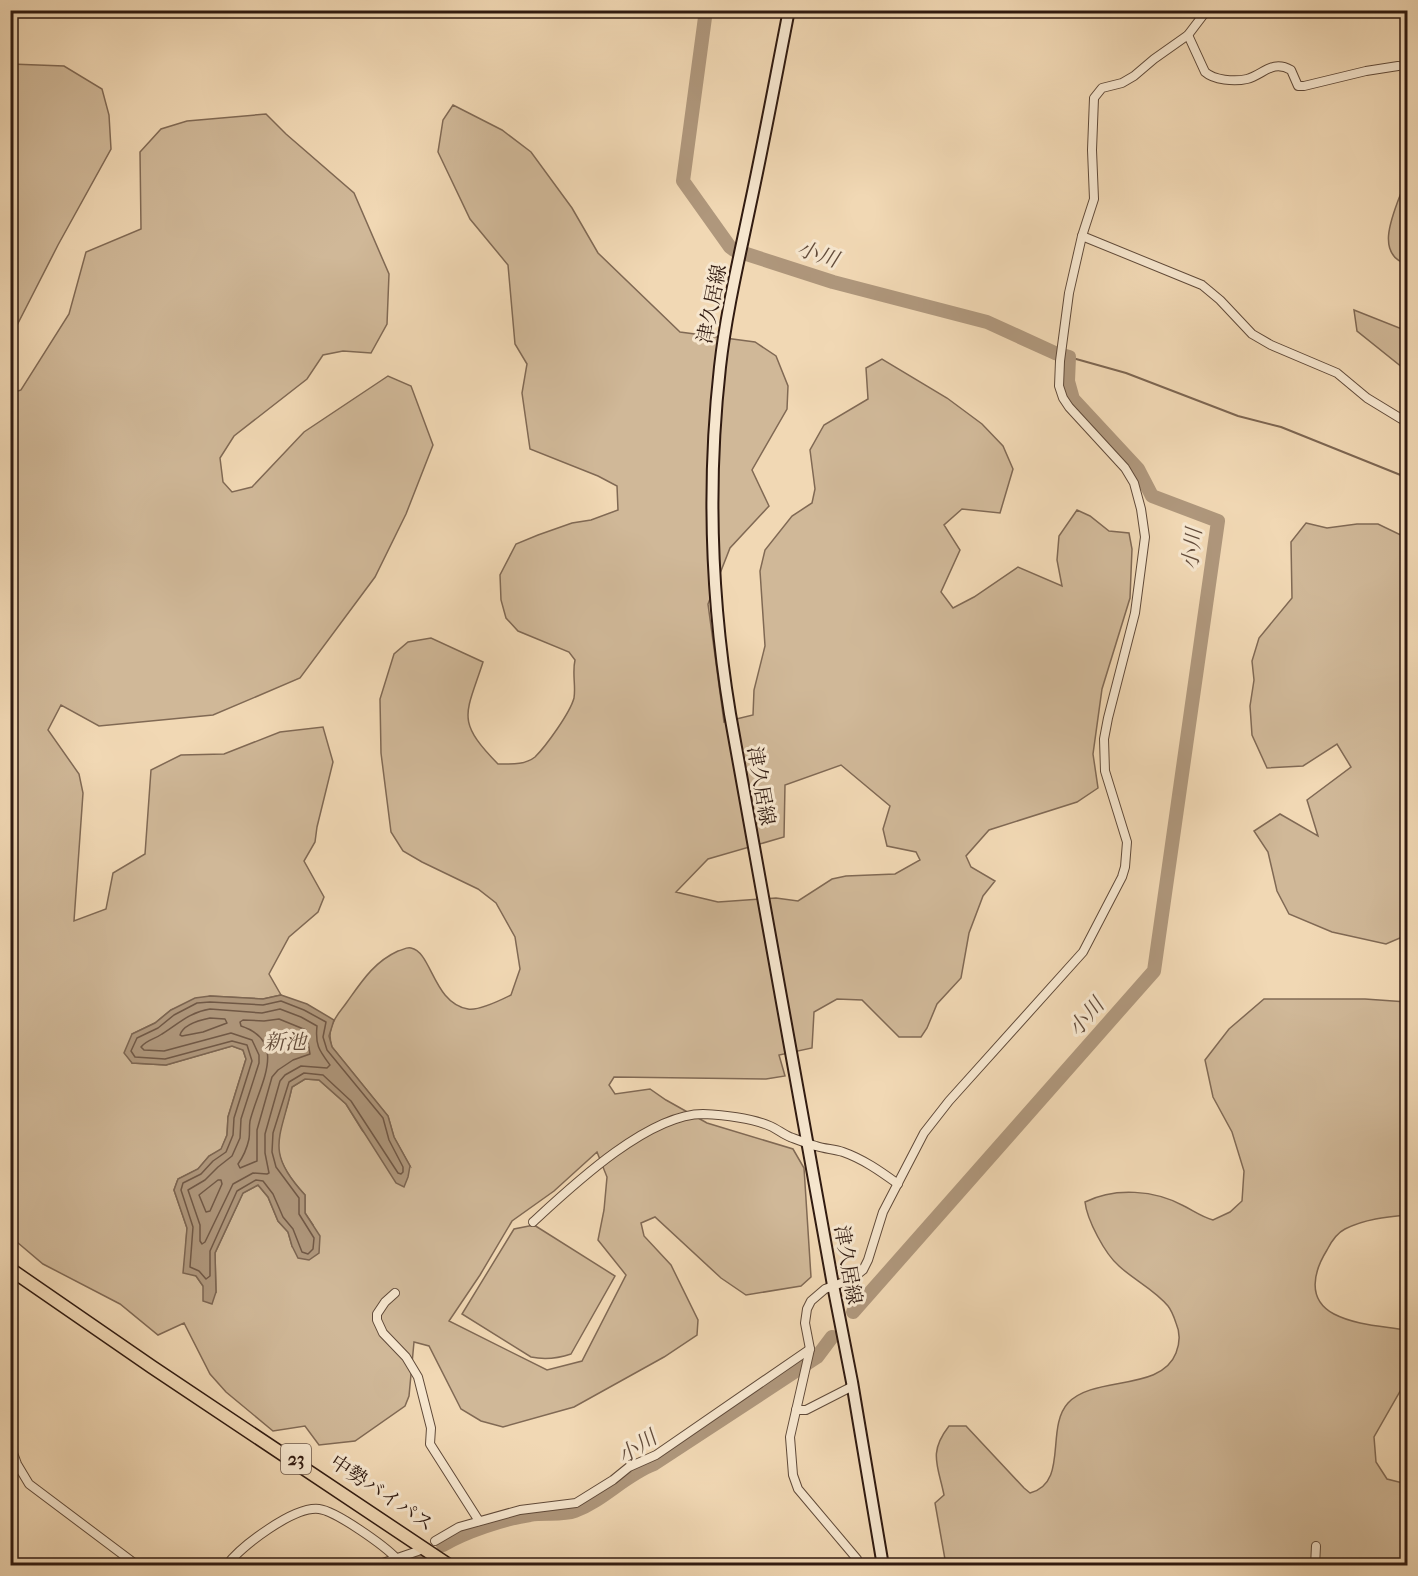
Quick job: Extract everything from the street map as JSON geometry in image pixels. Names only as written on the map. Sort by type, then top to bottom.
[{"type":"highway","name":"中勢バイパス","points":[[10,1269],[136,1355],[160,1367],[452,1566]]},
{"type":"main road","name":"津久居線","points":[[789,10],[738,262],[720,364],[716,404],[712,514],[714,577],[723,669],[853,1386],[883,1566]]},
{"type":"street","points":[[860,1566],[798,1489],[793,1475],[790,1437],[808,1358],[805,1323],[807,1309],[811,1301],[833,1285],[852,1279],[863,1270],[883,1212],[924,1133],[949,1101],[1083,952],[1122,877],[1127,842],[1105,771],[1104,739],[1135,613],[1145,537],[1141,508],[1134,483],[1125,468],[1096,438],[1063,398],[1059,386],[1060,361],[1069,293],[1082,236],[1094,199],[1092,150],[1094,98],[1102,88],[1122,83],[1134,76],[1188,35],[1207,10]]},
{"type":"street","points":[[1188,35],[1205,72],[1222,80],[1248,79],[1265,69],[1281,67],[1291,70],[1298,86],[1398,66]]},
{"type":"street","points":[[1082,236],[1202,285],[1220,300],[1252,334],[1271,345],[1337,373],[1367,398],[1407,423]]},
{"type":"street","points":[[533,1222],[581,1178],[640,1136],[670,1121],[703,1114],[737,1118],[770,1126],[788,1137],[840,1151],[865,1161],[898,1184]]},
{"type":"street","points":[[395,1293],[385,1302],[377,1320],[383,1333],[406,1357],[418,1377],[431,1428],[430,1444],[479,1521]]},
{"type":"street","points":[[435,1541],[453,1530],[479,1521],[520,1510],[576,1503],[629,1467],[656,1455],[808,1358]]},
{"type":"street","points":[[796,1410],[806,1410],[853,1386]]},
{"type":"street","points":[[10,1445],[17,1464],[29,1484],[138,1566]]},
{"type":"street","points":[[226,1566],[238,1551],[255,1538],[299,1512],[316,1508],[332,1513],[388,1549],[396,1559]]},
{"type":"street","points":[[1315,1566],[1316,1546]]},
{"type":"street","points":[[374,1566],[418,1551]]},
{"type":"shaded area","points":[[11,64],[64,66],[102,89],[109,115],[111,149],[11,337]]},
{"type":"shaded area","points":[[453,105],[502,130],[531,152],[572,208],[598,253],[680,332],[755,342],[776,356],[788,386],[787,409],[752,470],[769,506],[730,548],[708,604],[724,722],[753,715],[754,690],[765,646],[760,571],[765,550],[792,516],[812,503],[815,489],[810,450],[824,425],[868,399],[866,368],[882,359],[947,398],[982,424],[1003,446],[1013,469],[1000,513],[962,509],[944,525],[960,550],[941,592],[953,608],[974,597],[1018,567],[1062,586],[1057,560],[1059,536],[1077,510],[1090,516],[1109,531],[1129,533],[1132,549],[1130,598],[1102,689],[1093,754],[1098,788],[1077,802],[989,830],[966,856],[971,867],[995,881],[983,896],[969,933],[961,978],[937,1004],[921,1037],[899,1037],[862,1000],[837,999],[814,1012],[812,1048],[779,1055],[785,1076],[766,1079],[614,1077],[609,1085],[615,1094],[650,1089],[707,1123],[793,1149],[804,1168],[811,1277],[801,1286],[746,1295],[721,1278],[655,1217],[641,1223],[644,1236],[671,1265],[698,1320],[697,1335],[664,1357],[574,1407],[503,1427],[481,1421],[461,1409],[429,1346],[414,1342],[409,1396],[405,1406],[355,1441],[319,1445],[305,1426],[273,1431],[226,1392],[210,1374],[184,1323],[158,1335],[120,1304],[43,1264],[11,1237],[10,394],[21,390],[69,314],[86,252],[141,229],[140,152],[161,129],[187,121],[266,114],[354,193],[389,274],[387,324],[371,353],[343,351],[323,355],[307,379],[234,436],[220,458],[223,482],[232,492],[252,487],[304,432],[388,376],[411,386],[433,445],[406,514],[375,577],[300,678],[213,715],[99,726],[61,705],[48,730],[79,774],[83,793],[74,921],[106,909],[113,873],[145,854],[151,770],[181,755],[224,754],[280,732],[323,727],[333,762],[315,842],[304,861],[324,897],[318,912],[289,937],[269,974],[281,995],[263,999],[210,996],[171,1010],[155,1023],[132,1034],[132,1063],[166,1065],[232,1046],[243,1050],[246,1059],[228,1117],[227,1135],[221,1150],[209,1156],[198,1169],[178,1179],[174,1190],[187,1228],[186,1245],[196,1276],[203,1286],[216,1292],[215,1253],[243,1193],[258,1185],[268,1197],[278,1221],[288,1232],[292,1246],[313,1225],[305,1213],[305,1195],[292,1179],[279,1154],[280,1132],[292,1087],[305,1079],[319,1080],[346,1104],[373,1143],[410,1166],[394,1137],[388,1116],[331,1044],[330,1031],[335,1018],[369,973],[390,955],[411,948],[424,958],[447,998],[456,1005],[473,1009],[490,1005],[511,995],[520,969],[515,937],[496,903],[478,889],[403,851],[391,832],[381,753],[380,699],[394,654],[408,642],[431,638],[483,662],[469,706],[468,716],[475,737],[498,764],[531,760],[551,737],[572,704],[575,660],[569,652],[518,631],[506,618],[501,600],[500,575],[516,544],[572,523],[591,520],[618,510],[617,486],[530,449],[522,393],[527,364],[515,344],[508,265],[470,219],[438,152],[443,120]],"holes":[[[841,765],[890,806],[883,829],[887,846],[916,852],[920,860],[895,874],[846,876],[832,879],[798,901],[776,898],[718,902],[676,892],[708,859],[784,837],[785,785]],[[597,1152],[607,1177],[598,1240],[626,1275],[582,1361],[547,1370],[449,1321],[512,1221],[554,1191]]]},
{"type":"shaded area","points":[[1407,180],[1407,264],[1396,259],[1390,250],[1388,240],[1393,216]]},
{"type":"shaded area","points":[[1354,310],[1407,331],[1407,374],[1403,368],[1357,331]]},
{"type":"shaded area","points":[[1306,523],[1327,528],[1378,524],[1407,538],[1407,935],[1386,944],[1332,932],[1289,914],[1277,891],[1268,852],[1254,831],[1280,814],[1318,836],[1307,800],[1351,767],[1337,744],[1303,766],[1267,768],[1252,735],[1250,706],[1254,680],[1252,661],[1259,638],[1292,598],[1291,542]]},
{"type":"shaded area","points":[[1264,999],[1365,999],[1407,1002],[1407,1215],[1368,1221],[1342,1231],[1332,1241],[1322,1258],[1315,1284],[1319,1301],[1334,1314],[1360,1323],[1406,1330],[1407,1379],[1374,1437],[1376,1462],[1387,1479],[1407,1484],[1407,1565],[946,1565],[935,1503],[944,1495],[936,1459],[939,1444],[949,1426],[966,1426],[1030,1493],[1042,1487],[1049,1478],[1053,1467],[1061,1414],[1068,1403],[1079,1394],[1142,1379],[1156,1373],[1168,1365],[1176,1353],[1179,1334],[1171,1310],[1163,1300],[1114,1261],[1093,1227],[1085,1202],[1109,1194],[1135,1192],[1173,1201],[1213,1220],[1230,1212],[1242,1201],[1244,1171],[1232,1132],[1213,1097],[1205,1060],[1229,1029]]},
{"type":"shaded area","points":[[534,1225],[615,1276],[571,1354],[555,1358],[531,1357],[462,1314],[514,1229]]},
{"type":"water","name":"新池","points":[[281,995],[307,1004],[334,1020],[329,1036],[332,1047],[388,1116],[394,1137],[410,1166],[408,1177],[404,1187],[396,1183],[346,1104],[319,1080],[305,1079],[292,1087],[280,1132],[280,1155],[292,1180],[305,1195],[305,1213],[320,1236],[319,1253],[309,1260],[298,1258],[288,1232],[278,1221],[268,1197],[258,1185],[243,1193],[215,1253],[216,1292],[212,1304],[203,1301],[203,1286],[196,1276],[183,1273],[187,1228],[174,1190],[178,1179],[198,1169],[209,1156],[221,1149],[227,1135],[228,1117],[246,1059],[243,1050],[232,1046],[166,1065],[132,1063],[124,1053],[132,1034],[155,1023],[171,1010],[195,998],[210,996],[263,999]]},
{"type":"waterway","name":"小川","points":[[706,10],[683,181],[730,247],[833,282],[987,322],[1055,353],[1069,357],[1068,381],[1073,399],[1138,469],[1152,496],[1218,521],[1154,971],[853,1312]]},
{"type":"waterway","points":[[1069,357],[1126,373],[1238,416],[1281,427],[1408,478]]},
{"type":"waterway","name":"小川","points":[[443,1545],[496,1523],[535,1514],[570,1512],[586,1506],[817,1357],[832,1337]]},
{"type":"waterway","name":"小川","points":[[396,1566],[425,1556]]}]
